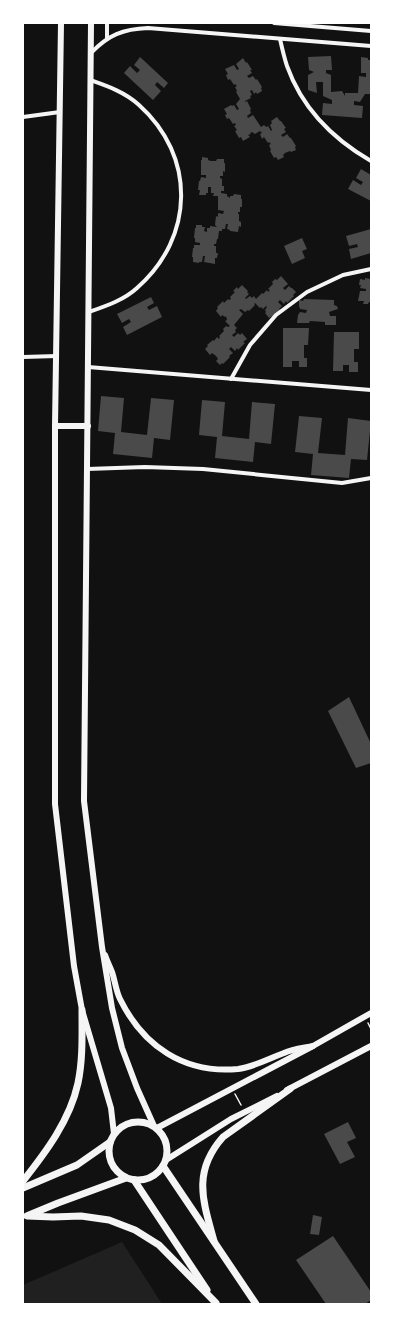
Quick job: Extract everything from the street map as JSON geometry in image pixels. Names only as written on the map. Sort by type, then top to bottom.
[{"type":"main road","points":[[23,1181],[50,1146],[70,1107],[78,1084],[82,1056],[82,1010]]},
{"type":"main road","points":[[214,1241],[203,1196],[202,1183],[208,1158],[215,1146],[223,1137],[290,1089]]},
{"type":"main road","points":[[137,1121],[146,1122],[156,1127],[165,1140],[167,1153],[165,1163],[158,1172],[151,1177],[143,1180],[126,1178],[113,1166],[110,1159],[108,1150],[114,1134],[124,1125],[137,1121]]},
{"type":"main road","points":[[23,1188],[77,1165],[110,1142]]},
{"type":"main road","points":[[165,1163],[256,1304]]},
{"type":"main road","points":[[25,1217],[126,1178]]},
{"type":"main road","points":[[134,1180],[216,1304]]},
{"type":"main road","points":[[25,1217],[81,1216],[109,1220],[135,1230],[159,1245],[216,1304]]},
{"type":"street","points":[[61,23],[55,426],[55,804],[74,966],[82,1010],[112,1108],[114,1134]]},
{"type":"street","points":[[91,23],[84,801],[102,946],[112,1008],[122,1048],[137,1088],[156,1127],[232,1089],[371,1013]]},
{"type":"street","points":[[107,23],[107,38]]},
{"type":"street","points":[[274,23],[371,31]]},
{"type":"street","points":[[91,53],[107,38],[134,28],[371,46]]},
{"type":"street","points":[[280,39],[287,66],[300,95],[319,121],[343,143],[371,161]]},
{"type":"street","points":[[89,312],[114,303],[136,289],[155,271],[169,248],[176,230],[182,197],[177,164],[170,145],[156,123],[138,104],[127,96],[115,89],[90,80]]},
{"type":"street","points":[[23,117],[60,112]]},
{"type":"street","points":[[231,379],[250,345],[276,315],[307,292],[343,275],[371,269]]},
{"type":"street","points":[[23,357],[57,356]]},
{"type":"street","points":[[88,367],[371,390]]},
{"type":"street","points":[[55,426],[88,426]]},
{"type":"street","points":[[87,469],[145,467],[203,470],[342,483],[371,478]]},
{"type":"street","points":[[102,946],[119,997],[130,1019],[146,1038],[172,1056],[189,1064],[213,1069],[238,1069],[263,1063],[285,1052],[313,1046]]},
{"type":"street","points":[[165,1163],[231,1119],[371,1046]]},
{"type":"path","points":[[232,1089],[244,1112]]},
{"type":"shaded area","points":[[122,1242],[162,1304],[23,1304],[23,1285]]},
{"type":"building","points":[[331,56],[332,70],[326,70],[326,73],[331,75],[331,92],[342,91],[345,96],[345,93],[358,93],[359,76],[366,77],[366,73],[361,73],[361,57],[371,60],[371,92],[370,94],[365,94],[360,102],[354,101],[354,105],[363,106],[362,118],[322,115],[323,103],[332,104],[332,100],[323,96],[323,82],[316,82],[317,93],[308,90],[308,75],[314,72],[309,70],[308,57]]},
{"type":"building","points":[[140,57],[168,83],[164,88],[157,82],[155,85],[161,91],[153,100],[124,73],[130,66],[137,73],[140,70],[134,65]]},
{"type":"building","points":[[243,58],[252,70],[250,70],[252,73],[247,76],[249,78],[253,76],[262,87],[262,91],[257,94],[256,92],[254,94],[252,90],[250,91],[252,95],[250,96],[251,98],[245,101],[247,101],[251,109],[251,113],[247,116],[248,118],[253,115],[261,127],[264,125],[266,127],[268,126],[271,131],[271,121],[277,117],[286,128],[284,129],[286,132],[281,135],[283,137],[287,134],[296,146],[296,150],[285,153],[283,155],[284,157],[278,160],[276,157],[274,158],[270,151],[269,145],[271,144],[269,142],[268,143],[264,137],[262,139],[260,134],[262,133],[260,131],[255,134],[252,132],[250,133],[251,134],[248,135],[250,137],[243,141],[241,137],[239,138],[235,131],[237,130],[234,126],[236,125],[235,123],[233,124],[225,115],[227,114],[224,109],[231,105],[234,105],[237,110],[239,109],[236,104],[240,99],[236,92],[235,87],[237,86],[235,84],[234,85],[230,79],[228,80],[226,75],[228,74],[225,69],[234,65],[237,70],[239,69],[236,64]]},
{"type":"building","points":[[202,157],[208,158],[208,160],[211,161],[224,159],[225,172],[223,171],[223,176],[220,176],[220,178],[222,179],[224,191],[221,191],[221,193],[227,194],[230,198],[230,196],[233,196],[234,194],[241,195],[242,199],[242,207],[240,207],[240,212],[238,212],[241,227],[239,226],[238,232],[230,231],[227,229],[228,224],[226,224],[225,229],[219,231],[218,239],[216,244],[214,244],[214,246],[216,246],[216,253],[218,253],[217,258],[215,258],[215,264],[204,262],[205,256],[203,256],[202,262],[199,263],[193,262],[192,257],[194,245],[200,245],[200,243],[195,242],[194,238],[196,225],[202,225],[202,227],[205,227],[204,231],[207,232],[207,228],[210,228],[210,226],[217,227],[215,225],[216,216],[218,217],[218,213],[223,214],[224,211],[218,210],[218,196],[213,196],[214,193],[211,193],[211,187],[208,187],[208,193],[206,193],[206,195],[199,195],[199,181],[201,177],[206,178],[206,175],[201,175]]},
{"type":"building","points":[[361,169],[371,175],[371,201],[348,189],[353,180],[361,185],[363,182],[356,178]]},
{"type":"building","points":[[371,229],[371,253],[351,259],[349,249],[358,247],[357,244],[349,246],[346,236]]},
{"type":"building","points":[[302,238],[307,249],[302,251],[305,258],[292,264],[284,246]]},
{"type":"building","points":[[281,276],[288,284],[283,288],[285,290],[289,286],[292,288],[296,292],[293,295],[294,296],[287,303],[286,301],[284,304],[280,300],[278,302],[282,306],[273,317],[272,316],[269,318],[265,313],[266,306],[263,309],[255,303],[249,311],[248,310],[245,312],[241,309],[239,310],[243,314],[234,325],[237,328],[235,330],[236,332],[232,335],[234,337],[238,333],[240,335],[242,333],[247,339],[238,350],[237,348],[235,351],[231,347],[229,349],[233,353],[223,364],[222,363],[220,365],[216,361],[218,359],[216,356],[212,353],[210,355],[205,349],[208,346],[207,345],[213,340],[214,341],[217,337],[219,339],[219,336],[224,331],[223,329],[226,326],[230,326],[225,321],[227,320],[226,316],[225,317],[222,315],[221,317],[216,311],[218,308],[217,307],[223,301],[224,303],[228,299],[231,299],[230,297],[235,292],[233,291],[242,285],[249,294],[245,298],[246,299],[250,296],[252,298],[254,296],[256,299],[267,290],[268,292],[270,290],[268,289],[273,284],[272,282]]},
{"type":"building","points":[[365,278],[371,279],[371,302],[368,304],[363,304],[364,301],[358,301],[360,291],[366,291],[366,289],[360,288],[361,285],[359,285],[360,279],[365,280]]},
{"type":"building","points":[[151,297],[154,303],[147,307],[149,310],[157,306],[162,317],[127,335],[123,327],[131,322],[129,319],[122,323],[117,314]]},
{"type":"building","points":[[304,299],[334,300],[334,305],[337,306],[338,309],[329,312],[330,316],[336,316],[336,325],[325,325],[325,322],[310,321],[309,323],[297,323],[300,312],[306,313],[307,310],[300,309],[299,306],[299,300],[303,301]]},
{"type":"building","points":[[283,328],[309,328],[308,345],[304,345],[304,358],[307,358],[307,367],[299,367],[299,361],[292,361],[292,367],[283,367]]},
{"type":"building","points":[[334,332],[359,332],[359,349],[354,349],[354,362],[358,362],[358,372],[349,372],[349,365],[343,365],[343,371],[333,371]]},
{"type":"building","points":[[101,396],[124,398],[121,432],[147,435],[151,398],[174,400],[170,440],[154,438],[152,458],[113,454],[115,433],[98,431]]},
{"type":"building","points":[[202,400],[225,402],[222,436],[249,439],[252,402],[275,404],[271,444],[255,442],[253,462],[215,458],[217,437],[199,435]]},
{"type":"building","points":[[299,416],[322,418],[318,453],[345,455],[348,418],[371,421],[367,460],[351,459],[349,478],[311,475],[313,454],[295,452]]},
{"type":"building","points":[[349,697],[371,744],[371,763],[356,768],[328,711]]},
{"type":"building","points":[[348,1122],[356,1138],[347,1142],[355,1157],[340,1164],[324,1134]]},
{"type":"building","points":[[313,1215],[322,1217],[319,1235],[310,1234]]},
{"type":"building","points":[[333,1236],[371,1292],[371,1300],[365,1304],[326,1304],[296,1260]]}]
